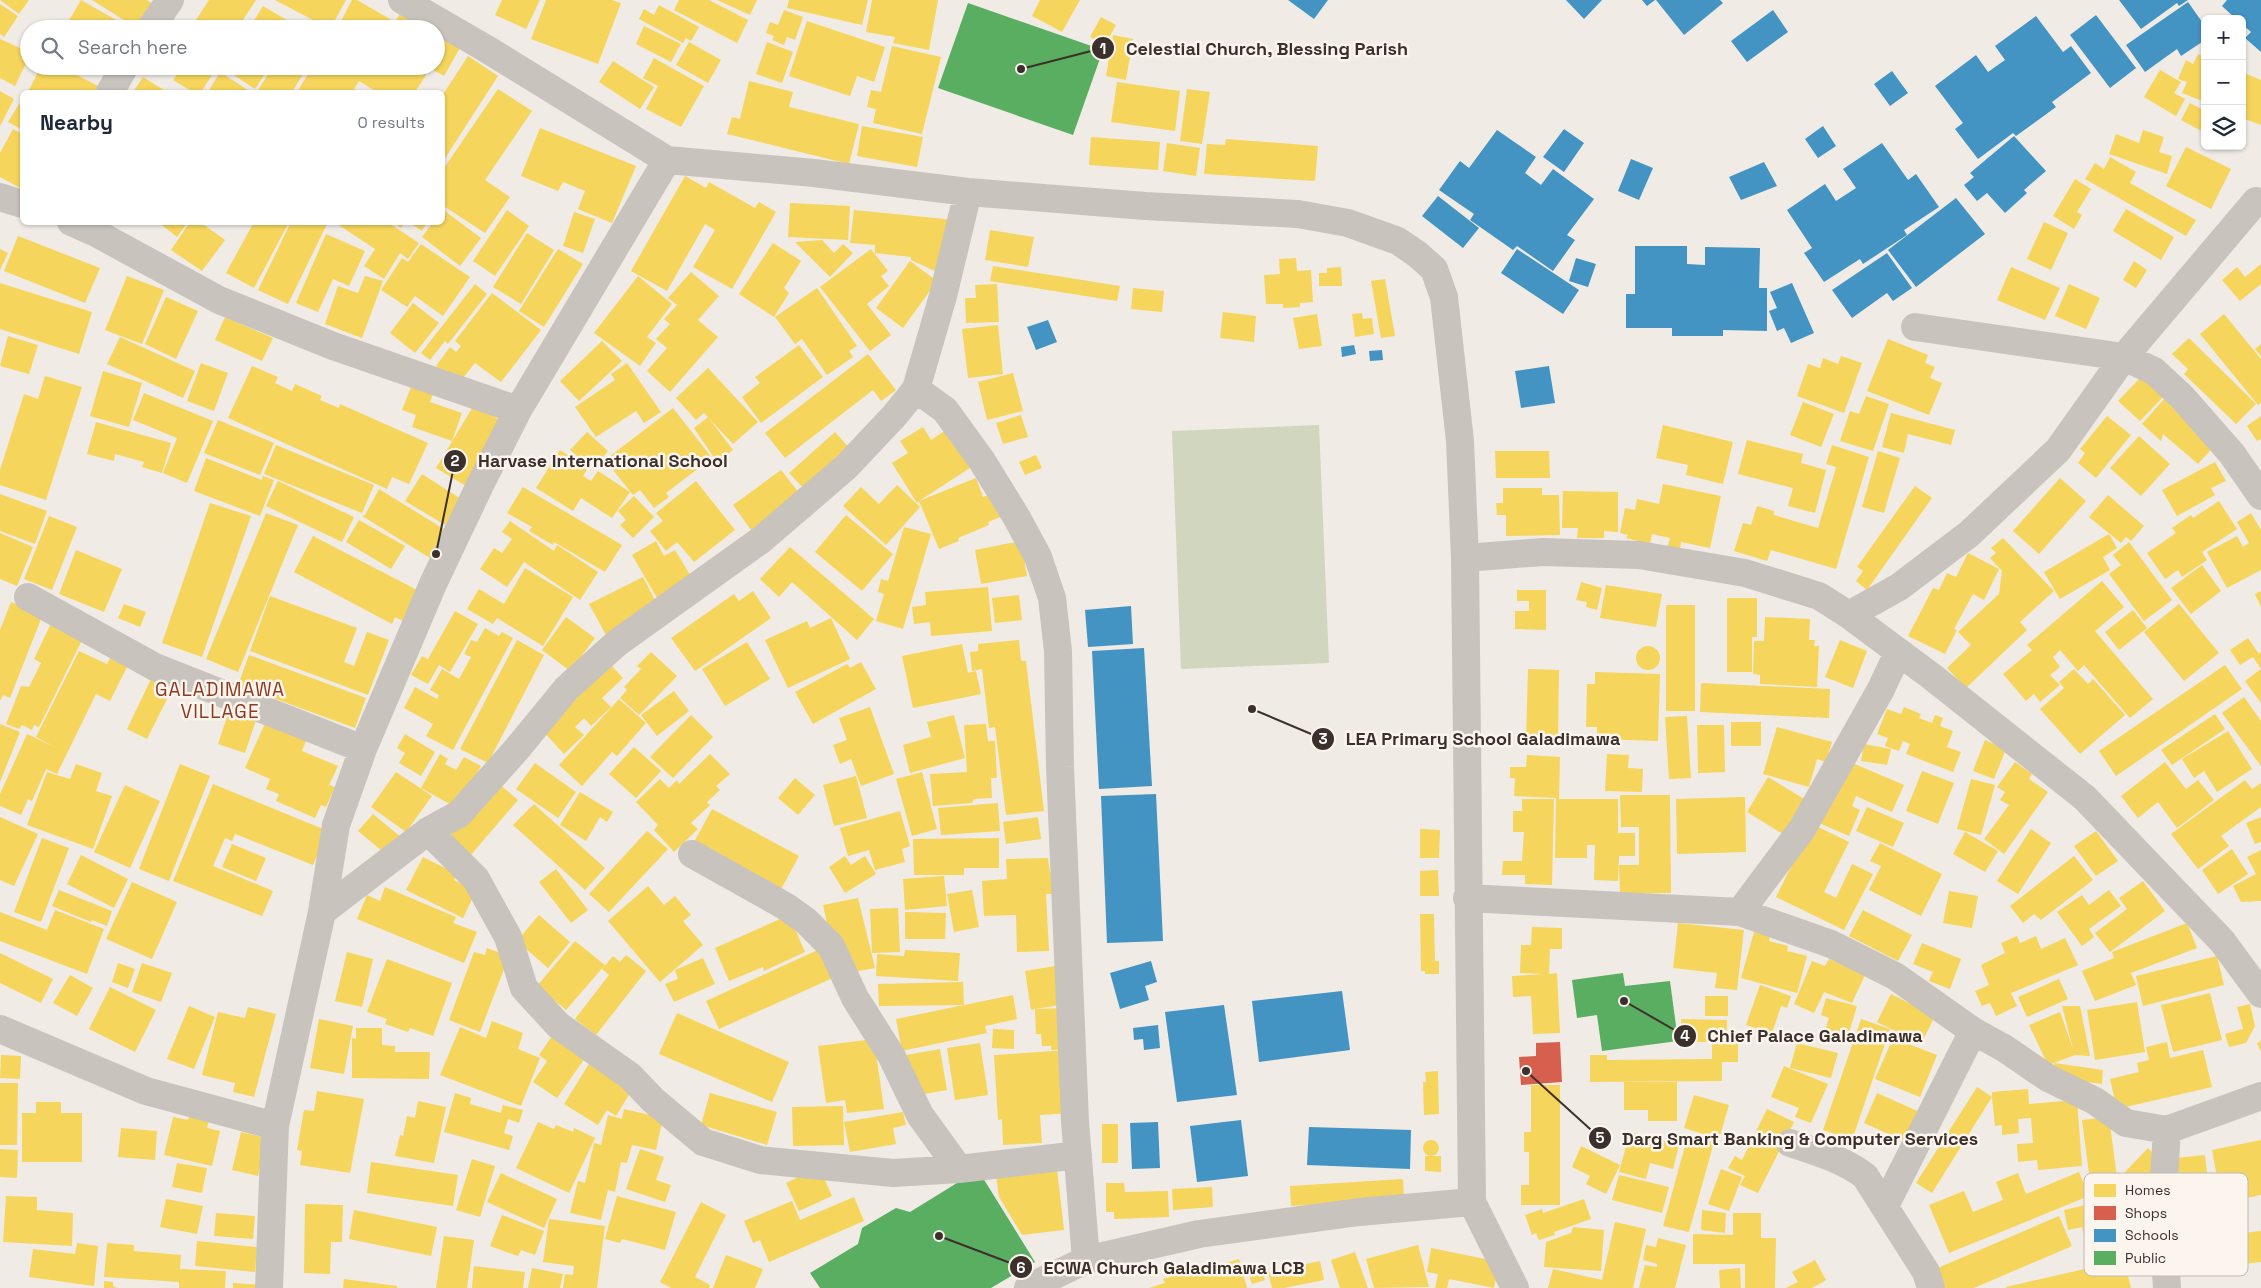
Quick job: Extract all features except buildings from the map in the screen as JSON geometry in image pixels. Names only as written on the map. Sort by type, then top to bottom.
[{"type":"street","points":[[156,20],[170,0]]},
{"type":"street","points":[[402,0],[437,20]]},
{"type":"street","points":[[445,25],[667,160],[814,173],[968,192],[1145,206],[1298,214],[1348,223],[1398,241],[1434,269],[1444,297],[1460,441],[1464,558],[1472,1202],[1515,1288]]},
{"type":"street","points":[[111,90],[120,75]]},
{"type":"street","points":[[269,1288],[275,1126],[322,912],[336,825],[363,750],[433,584],[518,410],[667,160]]},
{"type":"street","points":[[322,912],[428,831],[458,814],[516,750],[566,690],[602,656],[617,643],[761,540],[846,467],[895,416],[916,389],[968,192]]},
{"type":"street","points":[[0,197],[20,203]]},
{"type":"street","points":[[1849,615],[1899,587],[1969,534],[2018,490],[2058,450],[2124,357],[2256,202]]},
{"type":"street","points":[[78,225],[219,300],[334,346],[518,410]]},
{"type":"street","points":[[1915,327],[2124,357],[2154,371],[2182,397],[2232,454],[2261,496]]},
{"type":"street","points":[[916,389],[945,410],[982,461],[1017,518],[1038,557],[1052,598],[1058,651],[1060,766],[1078,1155],[1086,1260]]},
{"type":"street","points":[[1464,558],[1543,552],[1639,555],[1745,573],[1819,596],[1849,615],[1938,682],[2085,798],[2222,940],[2261,994]]},
{"type":"street","points":[[28,597],[155,666],[363,750]]},
{"type":"street","points":[[1740,912],[1802,829],[1880,691],[1898,653]]},
{"type":"street","points":[[428,831],[476,879],[508,937],[524,988],[558,1025],[630,1076],[653,1100],[703,1142],[760,1160],[893,1173],[959,1169],[1078,1155]]},
{"type":"street","points":[[692,854],[785,906],[806,920],[831,946],[856,998],[891,1055],[920,1115],[959,1169]]},
{"type":"street","points":[[1468,898],[1740,912],[1831,944],[1895,976],[1973,1031],[2004,1048],[2048,1078],[2095,1101],[2126,1123],[2167,1130],[2261,1096]]},
{"type":"street","points":[[0,1029],[146,1091],[275,1126]]},
{"type":"street","points":[[1885,1206],[1973,1031]]},
{"type":"street","points":[[2164,1173],[2167,1130]]},
{"type":"street","points":[[1790,1143],[1833,1157],[1852,1166],[1865,1176],[1926,1272],[1930,1288]]},
{"type":"street","points":[[1028,1288],[1086,1260],[1199,1234],[1359,1212],[1472,1202]]},
{"type":"green space","points":[[1319,425],[1329,663],[1181,669],[1172,431]]},
{"type":"place","name":"Celestial Church, Blessing Parish","points":[[1021,69]]},
{"type":"place","name":"Harvase International School","points":[[436,554]]},
{"type":"place","name":"LEA Primary School Galadimawa","points":[[1252,709]]},
{"type":"place","name":"Chief Palace Galadimawa","points":[[1624,1001]]},
{"type":"place","name":"Darg Smart Banking & Computer Services","points":[[1526,1071]]},
{"type":"place","name":"ECWA Church Galadimawa LCB","points":[[939,1236]]},
{"type":"district","name":"GALADIMAWA VILLAGE","points":[[220,700]]}]
